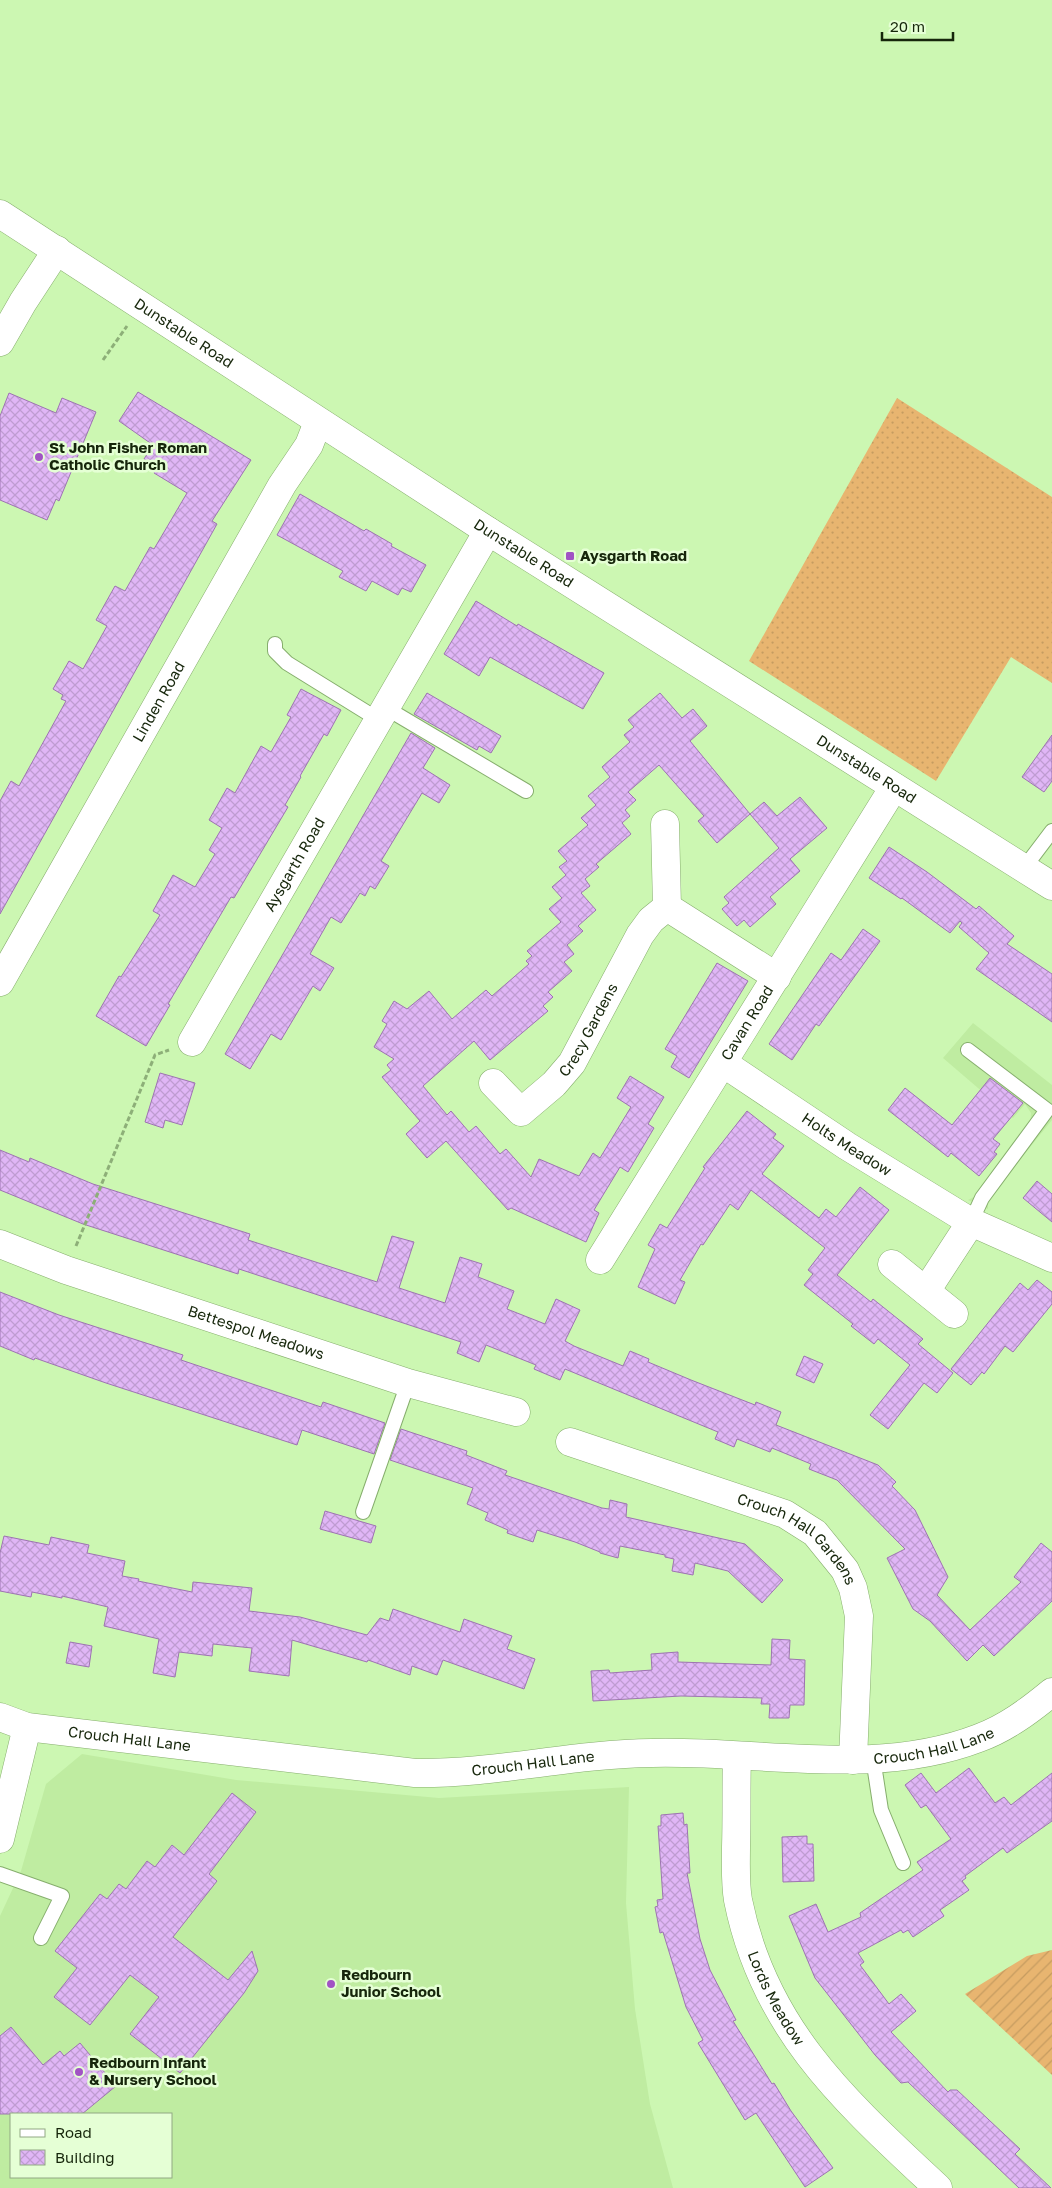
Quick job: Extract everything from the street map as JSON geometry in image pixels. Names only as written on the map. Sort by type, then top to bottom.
[{"type":"street","name":"Dunstable Road","points":[[0,214],[488,531],[1052,886]]},
{"type":"street","points":[[0,342],[18,310],[57,250]]},
{"type":"street","name":"Linden Road","points":[[0,982],[282,485],[309,445],[318,422]]},
{"type":"street","name":"Aysgarth Road","points":[[192,1042],[488,531]]},
{"type":"street","name":"Cavan Road","points":[[600,1260],[894,787]]},
{"type":"street","points":[[665,824],[667,907],[777,977]]},
{"type":"street","name":"Crecy Gardens","points":[[493,1083],[521,1112],[554,1084],[572,1064],[640,935],[651,920],[667,907]]},
{"type":"street","name":"Holts Meadow","points":[[723,1063],[847,1146],[971,1222],[1052,1258]]},
{"type":"street","points":[[926,1292],[971,1222]]},
{"type":"street","name":"Bettespol Meadows","points":[[0,1244],[66,1270],[408,1383],[516,1412]]},
{"type":"street","points":[[892,1264],[954,1314]]},
{"type":"street","name":"Crouch Hall Gardens","points":[[570,1442],[785,1514],[815,1532],[845,1570],[853,1588],[859,1616],[863,1759]]},
{"type":"street","name":"Crouch Hall Lane","points":[[0,1718],[27,1728],[415,1773],[444,1773],[579,1757],[653,1753],[863,1759],[911,1755],[947,1748],[979,1738],[1011,1723],[1052,1692]]},
{"type":"street","points":[[0,1839],[27,1728]]},
{"type":"street","name":"Lords Meadow","points":[[737,1756],[738,1898],[749,1941],[765,1987],[788,2028],[816,2065],[863,2118],[938,2188]]},
{"type":"lane","points":[[274,644],[275,651],[287,663],[526,791]]},
{"type":"lane","points":[[1024,868],[1052,831]]},
{"type":"lane","points":[[968,1050],[1047,1110],[982,1198],[971,1222]]},
{"type":"lane","points":[[363,1512],[408,1383]]},
{"type":"lane","points":[[863,1759],[881,1810],[903,1863]]},
{"type":"lane","points":[[0,1874],[62,1896],[41,1938]]},
{"type":"path","points":[[103,360],[126,326]]},
{"type":"path","points":[[66,1270],[155,1055],[192,1042]]},
{"type":"shaded area","points":[[897,398],[1052,497],[1052,683],[1011,657],[936,781],[749,661]]},
{"type":"shaded area","points":[[973,1023],[1052,1085],[1052,1120],[988,1199],[988,1209],[968,1200],[976,1196],[1030,1125],[1031,1113],[1025,1104],[1013,1118],[943,1058]]},
{"type":"shaded area","name":"Redbourn Junior School","points":[[82,1754],[236,1780],[439,1798],[629,1787],[626,1903],[635,2009],[650,2104],[673,2188],[0,2188],[0,1916],[21,1871],[46,1784]]},
{"type":"shaded area","points":[[1052,1950],[1052,2075],[965,1994],[1027,1956]]},
{"type":"building","points":[[138,392],[251,460],[212,521],[217,524],[0,914],[0,801],[11,781],[19,786],[66,701],[61,699],[63,695],[53,689],[69,661],[83,669],[107,626],[96,620],[115,586],[125,591],[150,547],[154,549],[187,493],[154,473],[157,467],[144,459],[153,445],[119,421]]},
{"type":"building","name":"St John Fisher Roman Catholic Church","points":[[9,393],[56,413],[62,398],[96,412],[59,501],[56,499],[47,520],[0,500],[0,416]]},
{"type":"building","points":[[300,494],[364,531],[366,529],[392,544],[391,546],[426,565],[411,592],[402,588],[398,595],[372,581],[366,591],[339,577],[343,571],[277,535]]},
{"type":"building","points":[[476,601],[517,626],[518,624],[604,673],[583,709],[490,657],[479,676],[444,654]]},
{"type":"building","points":[[301,689],[341,710],[327,736],[324,734],[300,776],[285,805],[288,807],[234,898],[231,897],[168,1004],[170,1005],[146,1046],[96,1016],[119,976],[121,977],[160,915],[153,911],[173,875],[195,887],[215,854],[209,850],[222,828],[209,820],[227,788],[235,793],[261,746],[271,752],[291,717],[287,715]]},
{"type":"building","points":[[427,693],[501,736],[491,753],[479,746],[477,750],[414,714]]},
{"type":"building","points":[[660,693],[682,718],[693,709],[707,726],[690,741],[750,814],[717,843],[698,821],[704,816],[659,765],[628,792],[636,800],[625,810],[630,816],[622,823],[631,834],[596,864],[599,867],[585,879],[590,886],[581,893],[596,910],[578,926],[583,931],[567,945],[574,954],[564,962],[572,971],[548,992],[553,997],[543,1006],[548,1011],[490,1060],[474,1041],[423,1086],[447,1115],[451,1111],[469,1132],[476,1126],[500,1154],[506,1149],[531,1177],[539,1159],[579,1176],[593,1153],[600,1158],[631,1107],[617,1098],[630,1076],[664,1097],[648,1124],[654,1128],[628,1172],[620,1167],[594,1210],[599,1213],[586,1242],[511,1208],[508,1210],[446,1141],[427,1158],[406,1134],[420,1121],[382,1077],[391,1070],[387,1065],[394,1059],[374,1047],[387,1024],[382,1021],[394,1001],[407,1009],[429,991],[452,1019],[486,990],[492,996],[529,964],[526,961],[532,956],[527,951],[561,922],[549,909],[562,898],[552,887],[566,875],[559,867],[567,861],[558,851],[588,825],[581,818],[596,805],[588,796],[610,777],[602,767],[630,742],[624,735],[634,727],[628,720]]},
{"type":"building","points":[[411,733],[435,748],[423,768],[450,785],[439,803],[422,793],[381,861],[389,866],[375,889],[370,886],[365,896],[360,893],[341,923],[331,917],[310,954],[334,968],[320,991],[313,986],[281,1040],[271,1034],[250,1069],[225,1054]]},
{"type":"building","points":[[1052,735],[1052,781],[1044,792],[1022,777]]},
{"type":"building","points":[[800,797],[827,828],[790,859],[800,871],[770,897],[776,904],[750,927],[744,920],[737,926],[722,909],[729,903],[724,897],[779,848],[750,814],[764,802],[777,816]]},
{"type":"building","points":[[889,847],[927,872],[976,909],[979,906],[1014,936],[1007,944],[1052,974],[1052,1022],[976,969],[989,953],[959,927],[962,923],[960,921],[950,933],[902,898],[869,878]]},
{"type":"building","points":[[863,929],[880,941],[819,1026],[816,1024],[792,1060],[769,1044],[831,953],[841,960]]},
{"type":"building","points":[[717,963],[748,981],[689,1078],[671,1067],[677,1056],[665,1049]]},
{"type":"building","points":[[160,1073],[195,1083],[182,1125],[165,1120],[163,1128],[145,1122]]},
{"type":"building","points":[[990,1078],[1023,1103],[993,1139],[1000,1144],[994,1152],[997,1154],[979,1176],[951,1153],[948,1157],[888,1110],[905,1088],[952,1125]]},
{"type":"building","points":[[747,1111],[776,1134],[773,1138],[784,1146],[762,1174],[819,1218],[826,1209],[836,1217],[860,1187],[889,1210],[837,1275],[871,1302],[873,1299],[923,1339],[918,1344],[953,1373],[937,1393],[924,1383],[888,1429],[870,1415],[910,1365],[878,1339],[874,1344],[851,1326],[853,1324],[804,1285],[813,1274],[808,1270],[825,1248],[751,1190],[738,1210],[730,1204],[703,1245],[701,1244],[680,1280],[685,1282],[675,1304],[638,1287],[655,1249],[648,1245],[660,1224],[667,1228],[705,1168],[703,1167]]},
{"type":"building","points":[[0,1150],[29,1162],[30,1158],[93,1184],[250,1234],[248,1240],[377,1282],[392,1236],[414,1242],[399,1288],[445,1303],[460,1257],[482,1264],[478,1277],[514,1291],[507,1309],[545,1324],[556,1299],[580,1310],[565,1341],[574,1346],[623,1366],[630,1351],[649,1359],[648,1362],[691,1380],[755,1405],[756,1402],[781,1412],[776,1425],[878,1465],[896,1482],[892,1486],[915,1510],[948,1577],[937,1595],[970,1630],[1021,1582],[1014,1577],[1041,1543],[1052,1552],[1052,1601],[994,1656],[983,1645],[967,1661],[930,1621],[913,1609],[887,1558],[905,1549],[837,1480],[809,1469],[811,1464],[772,1448],[770,1452],[737,1439],[734,1447],[715,1439],[718,1432],[565,1369],[560,1380],[534,1369],[536,1365],[486,1345],[479,1362],[457,1353],[461,1342],[239,1269],[238,1274],[83,1224],[0,1190]]},
{"type":"building","points":[[1037,1181],[1052,1194],[1052,1222],[1023,1198]]},
{"type":"building","points":[[1037,1280],[1052,1292],[1052,1304],[1013,1352],[1005,1346],[984,1374],[982,1372],[971,1385],[951,1369],[1020,1283],[1028,1290]]},
{"type":"building","points":[[0,1292],[59,1315],[183,1355],[181,1360],[321,1407],[323,1402],[385,1423],[374,1454],[302,1430],[297,1445],[35,1358],[34,1360],[0,1346]]},
{"type":"building","points":[[804,1356],[823,1364],[814,1383],[796,1375]]},
{"type":"building","points":[[401,1429],[467,1451],[466,1455],[507,1471],[505,1475],[602,1508],[609,1509],[610,1500],[627,1504],[626,1517],[745,1544],[783,1580],[762,1603],[728,1571],[695,1563],[693,1575],[672,1571],[674,1559],[665,1557],[665,1555],[620,1546],[618,1558],[537,1530],[533,1542],[507,1533],[508,1530],[485,1520],[488,1513],[467,1504],[473,1488],[390,1460]]},
{"type":"building","points":[[325,1511],[376,1526],[371,1543],[320,1529]]},
{"type":"building","points":[[4,1536],[49,1545],[51,1537],[89,1545],[87,1553],[125,1561],[122,1576],[139,1579],[138,1581],[192,1592],[193,1582],[252,1588],[249,1611],[300,1617],[367,1635],[380,1618],[389,1621],[393,1609],[460,1632],[464,1619],[512,1636],[507,1649],[535,1659],[524,1689],[443,1660],[437,1675],[412,1666],[410,1675],[368,1660],[367,1662],[292,1640],[289,1676],[249,1671],[252,1648],[213,1644],[212,1656],[179,1652],[175,1677],[153,1673],[159,1639],[104,1626],[108,1607],[62,1596],[62,1598],[32,1592],[31,1597],[0,1591],[0,1553]]},
{"type":"building","points":[[772,1639],[790,1640],[789,1659],[805,1660],[804,1705],[790,1705],[789,1718],[769,1718],[770,1704],[761,1704],[762,1698],[681,1696],[593,1701],[591,1671],[609,1670],[610,1673],[652,1670],[651,1654],[678,1652],[678,1662],[771,1665]]},
{"type":"building","points":[[70,1642],[92,1646],[89,1667],[66,1663]]},
{"type":"building","points":[[969,1768],[995,1803],[1004,1797],[1011,1805],[1052,1773],[1052,1821],[1007,1853],[1003,1848],[965,1876],[966,1878],[962,1881],[969,1890],[940,1910],[944,1916],[913,1937],[908,1930],[903,1933],[901,1930],[858,1953],[864,1962],[860,1965],[889,2004],[901,1994],[916,2011],[891,2032],[948,2092],[950,2090],[957,2090],[1020,2149],[1015,2154],[1051,2188],[1019,2188],[908,2082],[901,2083],[875,2055],[815,1978],[789,1916],[816,1904],[828,1932],[861,1917],[860,1913],[923,1870],[917,1862],[951,1839],[926,1805],[921,1808],[905,1785],[921,1773],[936,1793]]},
{"type":"building","points":[[232,1793],[256,1812],[209,1874],[217,1881],[173,1937],[228,1980],[252,1951],[258,1971],[244,1993],[180,2073],[130,2034],[159,1997],[130,1975],[90,2025],[54,1997],[77,1968],[55,1951],[100,1894],[107,1899],[119,1884],[126,1889],[147,1861],[155,1867],[172,1845],[184,1855]]},
{"type":"building","points":[[683,1813],[684,1825],[687,1824],[690,1873],[687,1873],[700,1939],[710,1970],[736,2020],[733,2021],[772,2084],[774,2083],[791,2111],[833,2168],[805,2187],[756,2113],[745,2120],[698,2043],[703,2040],[686,2007],[663,1932],[660,1933],[655,1907],[658,1906],[657,1900],[663,1899],[658,1826],[661,1826],[661,1815]]},
{"type":"building","points":[[807,1836],[807,1844],[813,1844],[814,1881],[783,1882],[782,1837]]},
{"type":"building","points":[[11,2027],[43,2065],[60,2051],[64,2056],[80,2043],[116,2086],[83,2113],[0,2114],[0,2036]]},
{"type":"place","name":"St John Fisher Roman Catholic Church","points":[[39,457]]},
{"type":"place","name":"Aysgarth Road","points":[[570,556]]},
{"type":"place","name":"Redbourn Junior School","points":[[331,1984]]},
{"type":"place","name":"Redbourn Infant & Nursery School","points":[[79,2072]]}]
